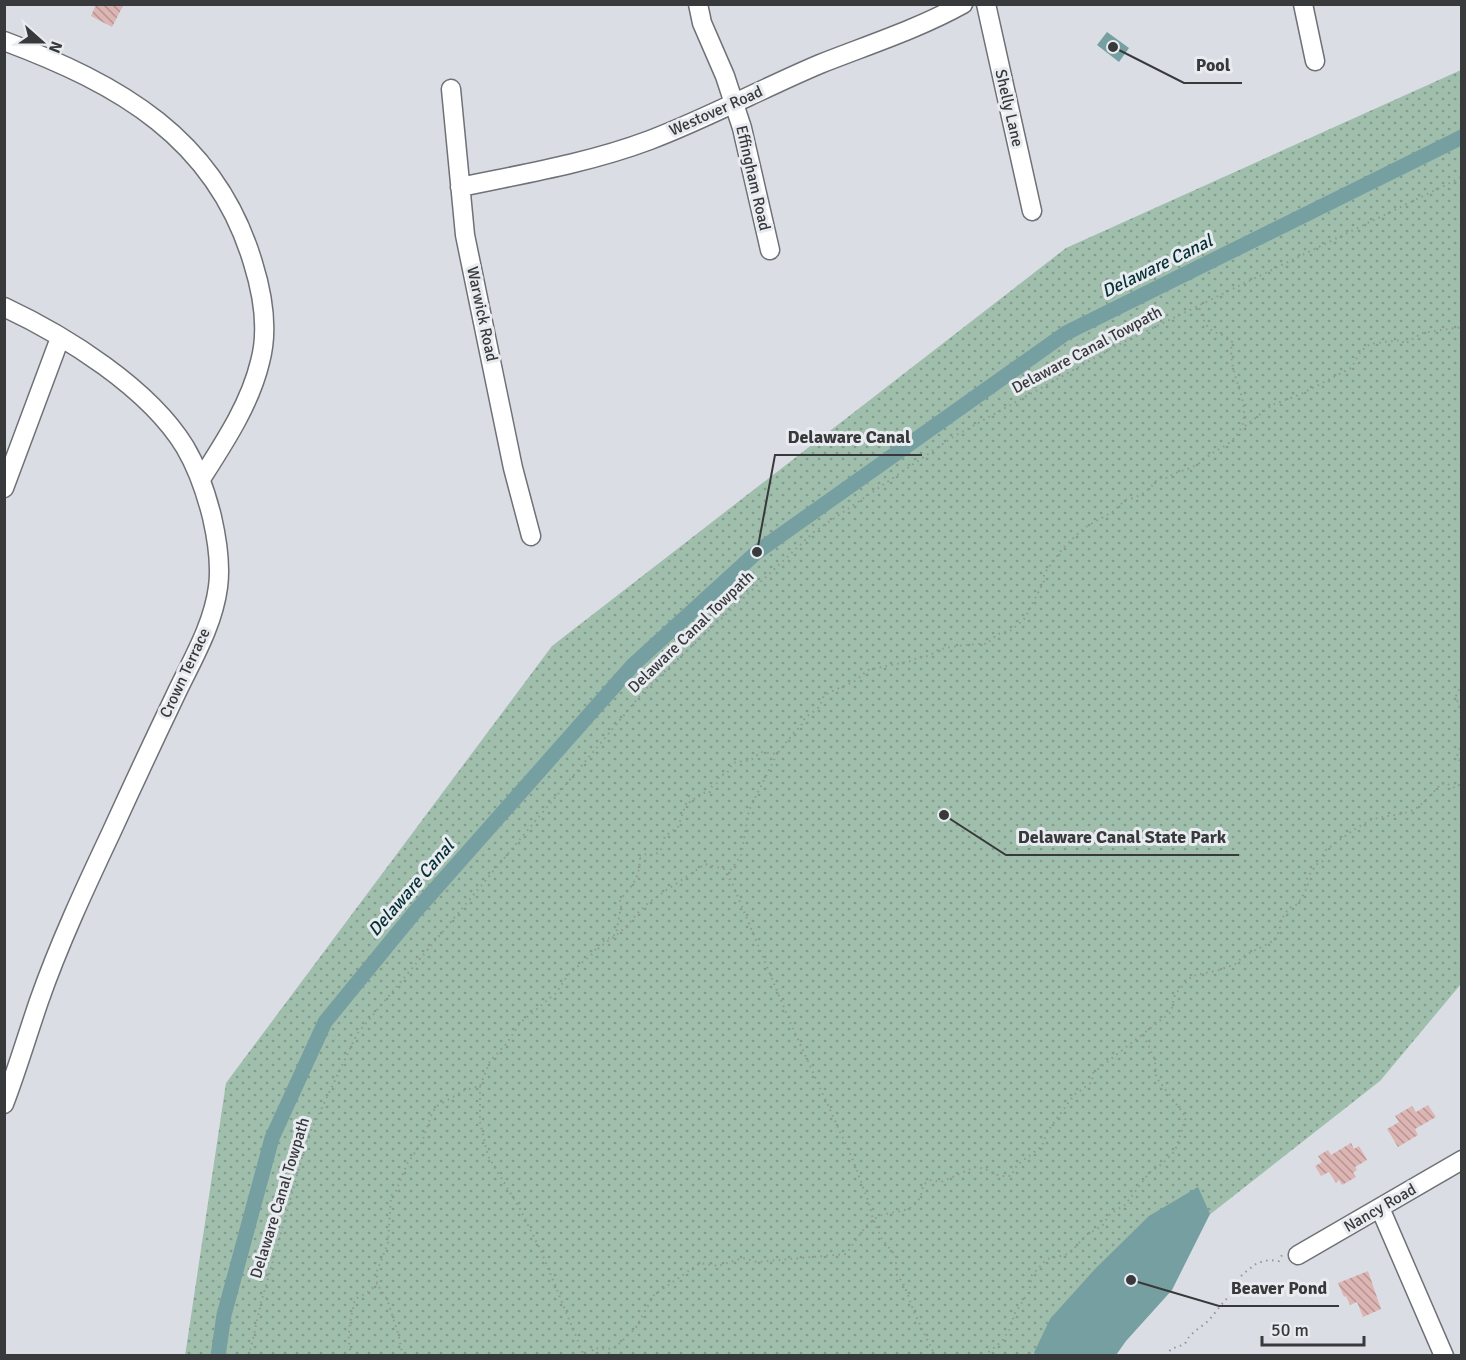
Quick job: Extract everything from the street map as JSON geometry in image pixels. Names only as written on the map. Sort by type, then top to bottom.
[{"type":"street","name":"Effingham Road","points":[[698,4],[712,50],[724,76],[742,128],[770,250]]},
{"type":"street","name":"Westover Road","points":[[460,187],[602,156],[666,134],[963,4]]},
{"type":"street","name":"Shelly Lane","points":[[986,4],[1032,211]]},
{"type":"street","points":[[1302,4],[1315,61]]},
{"type":"street","points":[[4,42],[121,94],[154,117],[203,164],[235,215],[249,248],[261,293],[264,339],[254,384],[237,419],[201,479]]},
{"type":"street","name":"Warwick Road","points":[[451,89],[465,235],[513,468],[531,536]]},
{"type":"street","name":"Crown Terrace","points":[[4,308],[60,338],[124,382],[166,421],[184,446],[201,479],[209,504],[218,551],[218,588],[201,641],[57,952],[4,1104]]},
{"type":"street","points":[[4,488],[60,338]]},
{"type":"street","name":"Nancy Road","points":[[1298,1255],[1461,1160]]},
{"type":"street","points":[[1380,1208],[1444,1356]]},
{"type":"path","name":"Delaware Canal Towpath","points":[[249,1356],[261,1303],[308,1137],[357,1034],[645,690],[814,532],[953,437],[1118,345],[1461,177]]},
{"type":"path","points":[[727,875],[741,856],[749,810],[777,754],[801,727],[802,721],[819,706],[824,696],[855,681],[866,671],[911,661],[940,649],[986,644],[998,634],[1012,630],[1025,618],[1044,581],[1044,574],[1063,548],[1084,528],[1114,511],[1125,500],[1134,499],[1154,486],[1158,478],[1168,479],[1179,471],[1197,466],[1207,456],[1233,440],[1242,427],[1245,416],[1233,372],[1230,349],[1232,342],[1226,335],[1210,329],[1198,305]]},
{"type":"path","points":[[1242,427],[1256,419],[1272,405],[1300,394],[1351,368],[1361,351],[1370,344],[1401,340],[1405,344],[1422,333],[1461,327]]},
{"type":"path","points":[[1461,684],[1456,696],[1461,728]]},
{"type":"path","points":[[1461,743],[1457,756],[1461,764]]},
{"type":"path","points":[[591,955],[600,943],[616,934],[621,907],[620,900],[632,888],[639,872],[640,858],[638,858],[641,854],[654,855],[659,852],[665,836],[678,826],[686,804],[690,804],[689,796],[695,799],[707,791],[710,792],[719,776],[727,773],[733,764],[751,760],[761,752],[777,754]]},
{"type":"path","points":[[589,1356],[594,1348],[612,1349],[635,1329],[654,1294],[700,1263],[718,1266],[743,1258],[757,1262],[846,1254],[873,1219],[913,1207],[922,1195],[924,1185],[931,1180],[941,1182],[975,1167],[985,1168],[1000,1176],[1011,1176],[1017,1165],[1042,1146],[1047,1132],[1054,1126],[1074,1095],[1092,1082],[1093,1073],[1171,1012],[1175,994],[1192,976],[1236,964],[1244,956],[1275,940],[1280,929],[1280,922],[1289,908],[1298,904],[1308,886],[1307,878],[1318,863],[1323,861],[1326,850],[1347,836],[1350,831],[1372,820],[1402,814],[1418,807],[1442,784],[1446,783],[1455,788],[1459,785],[1461,776]]},
{"type":"path","points":[[584,1356],[541,1251],[520,1209],[488,1156],[480,1122],[480,1086],[490,1061],[507,1043],[520,1023],[556,993],[568,975],[620,933],[647,904],[705,864],[724,869],[741,901],[790,1022],[852,1158],[873,1219],[882,1239],[896,1256],[896,1274],[904,1282],[905,1292],[914,1314],[935,1356]]},
{"type":"path","points":[[984,1356],[1002,1341],[1010,1329],[1015,1314],[1029,1292],[1032,1275],[1043,1263],[1051,1257],[1065,1256],[1086,1235],[1102,1226],[1110,1214],[1125,1205],[1149,1173],[1175,1151],[1186,1117],[1156,1077],[1155,1060],[1143,1034]]},
{"type":"path","points":[[352,1356],[347,1332],[351,1326],[350,1317],[355,1299],[367,1293],[377,1284],[380,1262],[388,1243],[391,1196],[396,1191],[407,1164],[422,1142],[432,1113],[444,1100],[471,1087],[480,1086]]},
{"type":"path","points":[[1166,1356],[1172,1349],[1185,1344],[1189,1336],[1207,1322],[1224,1300],[1232,1294],[1233,1282],[1248,1269],[1263,1261],[1279,1261],[1286,1250],[1298,1255]]},
{"type":"path","points":[[377,1284],[387,1299],[403,1356]]},
{"type":"green space","points":[[1461,70],[1461,984],[1380,1081],[1031,1355],[185,1356],[226,1083],[552,646],[1066,248]]},
{"type":"water","points":[[1107,32],[1129,48],[1119,62],[1097,45]]},
{"type":"water","points":[[1198,1187],[1210,1214],[1172,1290],[1116,1355],[1033,1355],[1050,1319],[1095,1269],[1149,1216]]},
{"type":"building","points":[[96,4],[124,4],[112,27],[91,16]]},
{"type":"building","points":[[1428,1105],[1436,1117],[1415,1129],[1418,1135],[1398,1147],[1387,1129],[1399,1122],[1395,1116],[1412,1106],[1416,1112]]},
{"type":"building","points":[[1351,1143],[1354,1149],[1359,1146],[1367,1160],[1355,1167],[1357,1170],[1353,1173],[1356,1177],[1342,1185],[1339,1180],[1336,1183],[1329,1172],[1321,1176],[1315,1166],[1322,1162],[1318,1156],[1328,1150],[1331,1155]]},
{"type":"building","points":[[1368,1271],[1381,1309],[1363,1317],[1357,1302],[1350,1305],[1338,1283]]},
{"type":"waterway","name":"Delaware Canal","points":[[218,1356],[224,1315],[272,1138],[325,1022],[414,913],[633,665],[757,552],[1066,333],[1462,137]]},
{"type":"place","name":"Pool","points":[[1113,47]]},
{"type":"place","name":"Delaware Canal","points":[[757,552]]},
{"type":"place","name":"Delaware Canal State Park","points":[[944,815]]},
{"type":"place","name":"Beaver Pond","points":[[1131,1280]]}]
